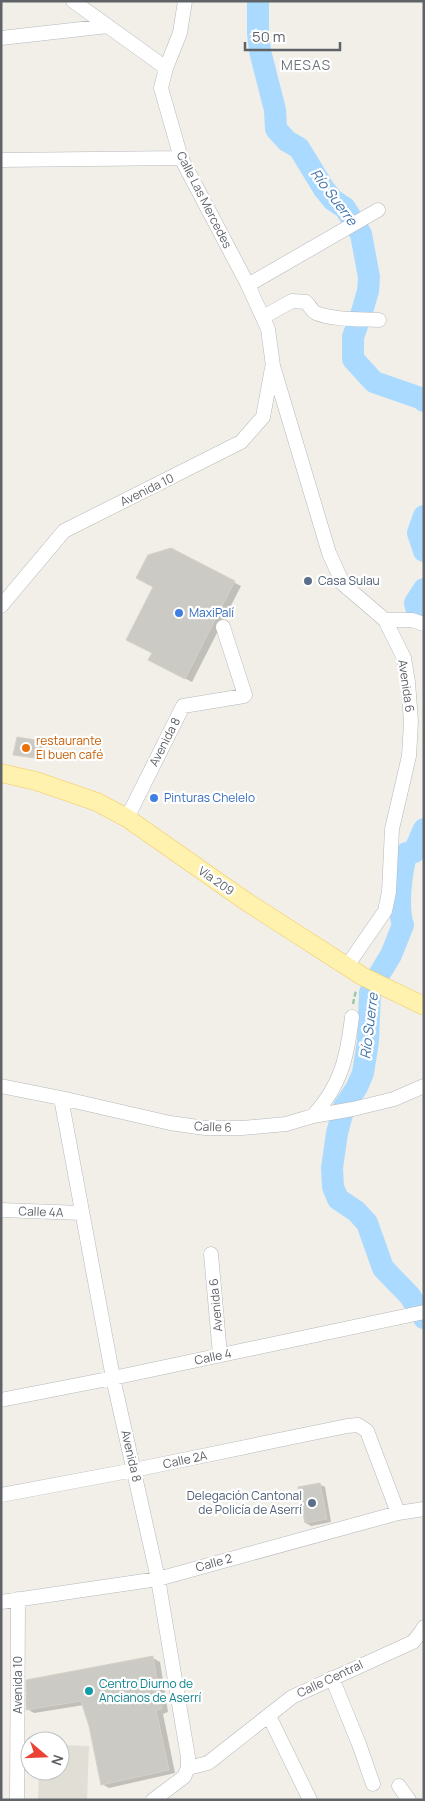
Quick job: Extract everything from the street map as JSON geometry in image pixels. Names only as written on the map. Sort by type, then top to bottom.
[{"type":"main road","name":"Vía 209","points":[[1,773],[36,781],[97,802],[127,818],[244,900],[357,973],[388,990],[424,1006]]},
{"type":"street","points":[[73,1],[166,68]]},
{"type":"street","name":"Calle Las Mercedes","points":[[185,1],[180,33],[166,68],[161,88],[180,158],[248,285],[268,329],[273,366]]},
{"type":"street","points":[[1,38],[108,26]]},
{"type":"street","points":[[1,160],[180,158]]},
{"type":"street","points":[[248,285],[378,210]]},
{"type":"street","points":[[263,317],[292,301],[306,302],[314,312],[325,315],[351,319],[379,320]]},
{"type":"street","name":"Avenida 10","points":[[1,606],[64,530],[178,475],[241,442],[264,417],[273,366]]},
{"type":"street","name":"Avenida 6","points":[[273,366],[329,553],[343,584],[385,620],[404,658],[408,682],[411,722],[409,756],[392,830],[389,892],[385,911],[357,973]]},
{"type":"street","points":[[385,620],[412,620],[424,624]]},
{"type":"street","name":"Avenida 8","points":[[127,818],[183,706],[245,695],[223,626]]},
{"type":"street","points":[[313,1116],[334,1090],[348,1046],[352,1017]]},
{"type":"street","name":"Calle 6","points":[[1,1086],[170,1123],[205,1128],[242,1128],[286,1124],[313,1116],[353,1109],[394,1099],[424,1086]]},
{"type":"street","name":"Avenida 8","points":[[62,1098],[113,1378],[158,1579],[188,1757],[188,1768]]},
{"type":"street","name":"Calle 4A","points":[[1,1210],[82,1213]]},
{"type":"street","name":"Avenida 6","points":[[211,1254],[220,1355]]},
{"type":"street","name":"Calle 4","points":[[1,1400],[424,1312]]},
{"type":"street","name":"Calle 2A","points":[[1,1496],[358,1425],[367,1431],[398,1514]]},
{"type":"street","name":"Calle 2","points":[[1,1602],[158,1579],[398,1514],[424,1509]]},
{"type":"street","name":"Avenida 10","points":[[17,1800],[18,1599]]},
{"type":"street","name":"Calle Central","points":[[188,1768],[208,1763],[292,1697],[413,1642],[424,1627]]},
{"type":"street","points":[[332,1678],[373,1784]]},
{"type":"street","points":[[269,1716],[310,1800]]},
{"type":"street","points":[[153,1800],[184,1777],[188,1768]]},
{"type":"street","points":[[399,1786],[409,1800]]},
{"type":"path","points":[[352,1017],[357,973]]},
{"type":"shaded area","points":[[70,1745],[89,1746],[87,1800],[38,1799],[39,1781],[70,1781]]},
{"type":"building","name":"MaxiPalí","points":[[171,548],[235,581],[185,679],[148,660],[152,653],[126,640],[153,587],[136,578],[148,555]]},
{"type":"building","name":"restaurante El buen café","points":[[17,737],[42,741],[35,758],[13,755]]},
{"type":"building","name":"Delegación Cantonal de Policía de Aserrí","points":[[320,1483],[327,1519],[305,1523],[298,1487]]},
{"type":"building","points":[[153,1656],[162,1709],[156,1710],[169,1770],[101,1785],[89,1726],[81,1701],[26,1710],[26,1680]]},
{"type":"waterway","name":"Río Suerre","points":[[258,1],[260,51],[275,110],[276,129],[287,141],[299,148],[324,189],[333,200],[345,208],[361,234],[369,277],[368,291],[361,315]]},
{"type":"waterway","name":"Río Suerre","points":[[358,323],[353,337],[353,359],[374,382],[424,401]]},
{"type":"waterway","name":"Río Suerre","points":[[420,398],[424,394]]},
{"type":"waterway","name":"Río Suerre","points":[[424,516],[418,533],[424,551]]},
{"type":"waterway","name":"Río Suerre","points":[[418,615],[415,603],[424,589]]},
{"type":"waterway","name":"Río Suerre","points":[[424,829],[414,852],[407,853],[400,899],[403,925],[391,955],[370,993],[368,1042],[363,1073],[357,1087],[344,1107],[337,1133],[332,1168],[333,1187],[338,1199],[356,1211],[367,1223],[383,1268],[410,1296],[424,1318]]},
{"type":"place","name":"Casa Sulau","points":[[308,581]]},
{"type":"place","name":"MaxiPalí","points":[[179,613]]},
{"type":"place","name":"restaurante El buen café","points":[[26,748]]},
{"type":"place","name":"Pinturas Chelelo","points":[[154,798]]},
{"type":"place","name":"Delegación Cantonal de Policía de Aserrí","points":[[312,1503]]},
{"type":"place","name":"Centro Diurno de Ancianos de Aserrí","points":[[89,1691]]},
{"type":"district","name":"MESAS","points":[[306,65]]}]
